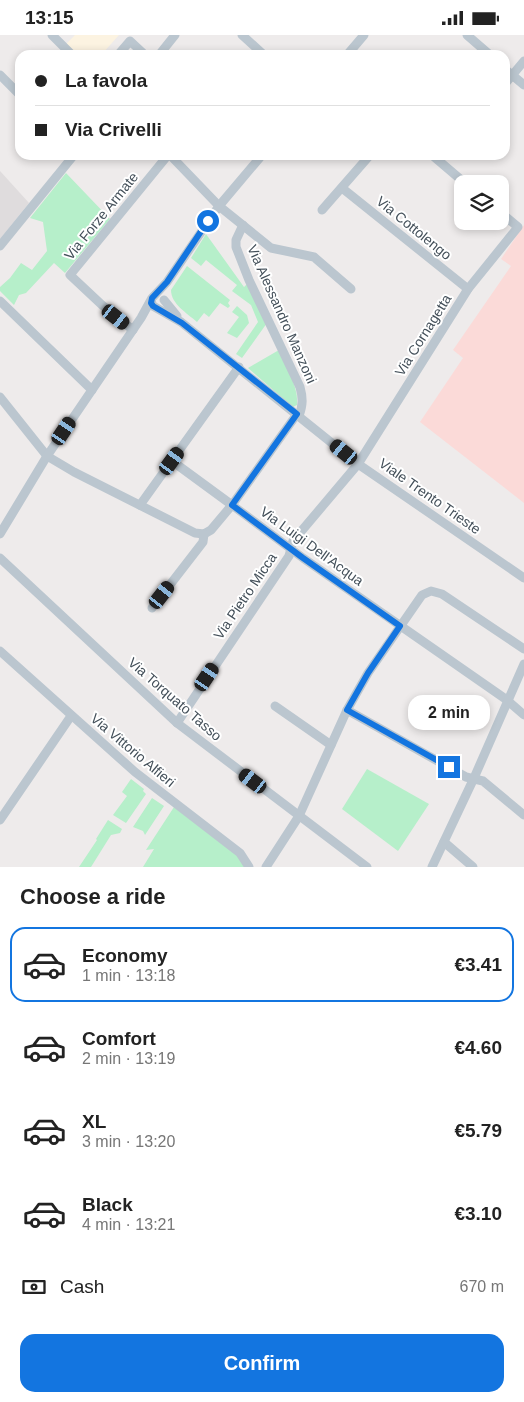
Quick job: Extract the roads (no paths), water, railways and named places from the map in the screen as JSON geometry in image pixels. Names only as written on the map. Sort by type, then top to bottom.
[{"type":"street","points":[[52,35],[67,50]]},
{"type":"street","points":[[163,50],[175,35]]},
{"type":"street","points":[[242,35],[258,50]]},
{"type":"street","points":[[351,50],[364,35]]},
{"type":"street","points":[[470,36],[485,50]]},
{"type":"street","points":[[122,50],[130,41],[140,50]]},
{"type":"street","points":[[510,79],[524,61]]},
{"type":"street","points":[[510,73],[524,85]]},
{"type":"street","points":[[0,75],[15,90]]},
{"type":"street","points":[[0,246],[70,160]]},
{"type":"street","name":"Via Forze Armate","points":[[133,330],[102,305],[70,275],[165,160]]},
{"type":"street","points":[[174,160],[219,205],[271,247],[314,257],[351,289]]},
{"type":"street","points":[[0,534],[47,456],[141,318],[158,302],[167,282],[219,205],[256,160]]},
{"type":"street","points":[[322,210],[366,160]]},
{"type":"street","points":[[445,160],[458,175]]},
{"type":"street","name":"Via Cottolengo","points":[[342,188],[468,289]]},
{"type":"street","name":"Via Cornagetta","points":[[358,464],[468,289],[518,227],[509,220]]},
{"type":"street","name":"Via Alessandro Manzoni","points":[[243,225],[236,240],[236,247],[300,387],[303,397],[302,407],[298,415]]},
{"type":"street","points":[[0,301],[92,390]]},
{"type":"street","name":"Viale Trento Trieste","points":[[158,302],[358,464],[524,578]]},
{"type":"street","points":[[140,505],[239,367]]},
{"type":"street","points":[[0,397],[47,456],[74,472],[195,533],[204,534],[211,530],[232,505],[298,415]]},
{"type":"street","name":"Via Luigi Dell'Acqua","points":[[172,461],[400,626],[508,701],[524,715]]},
{"type":"street","name":"Via Pietro Micca","points":[[177,723],[288,556],[293,541],[358,464]]},
{"type":"street","points":[[152,608],[203,542],[204,534]]},
{"type":"street","name":"Via Torquato Tasso","points":[[0,558],[177,723],[367,867]]},
{"type":"street","points":[[266,867],[299,816],[347,710],[368,673],[422,595],[436,592],[448,597],[524,649]]},
{"type":"street","name":"Via Vittorio Alfieri","points":[[0,651],[135,773],[240,853],[249,867]]},
{"type":"street","points":[[432,867],[474,778],[524,664]]},
{"type":"street","points":[[275,706],[331,745]]},
{"type":"street","points":[[347,710],[466,777],[483,781],[524,815]]},
{"type":"street","points":[[0,820],[72,716]]},
{"type":"street","points":[[444,843],[473,867]]}]
